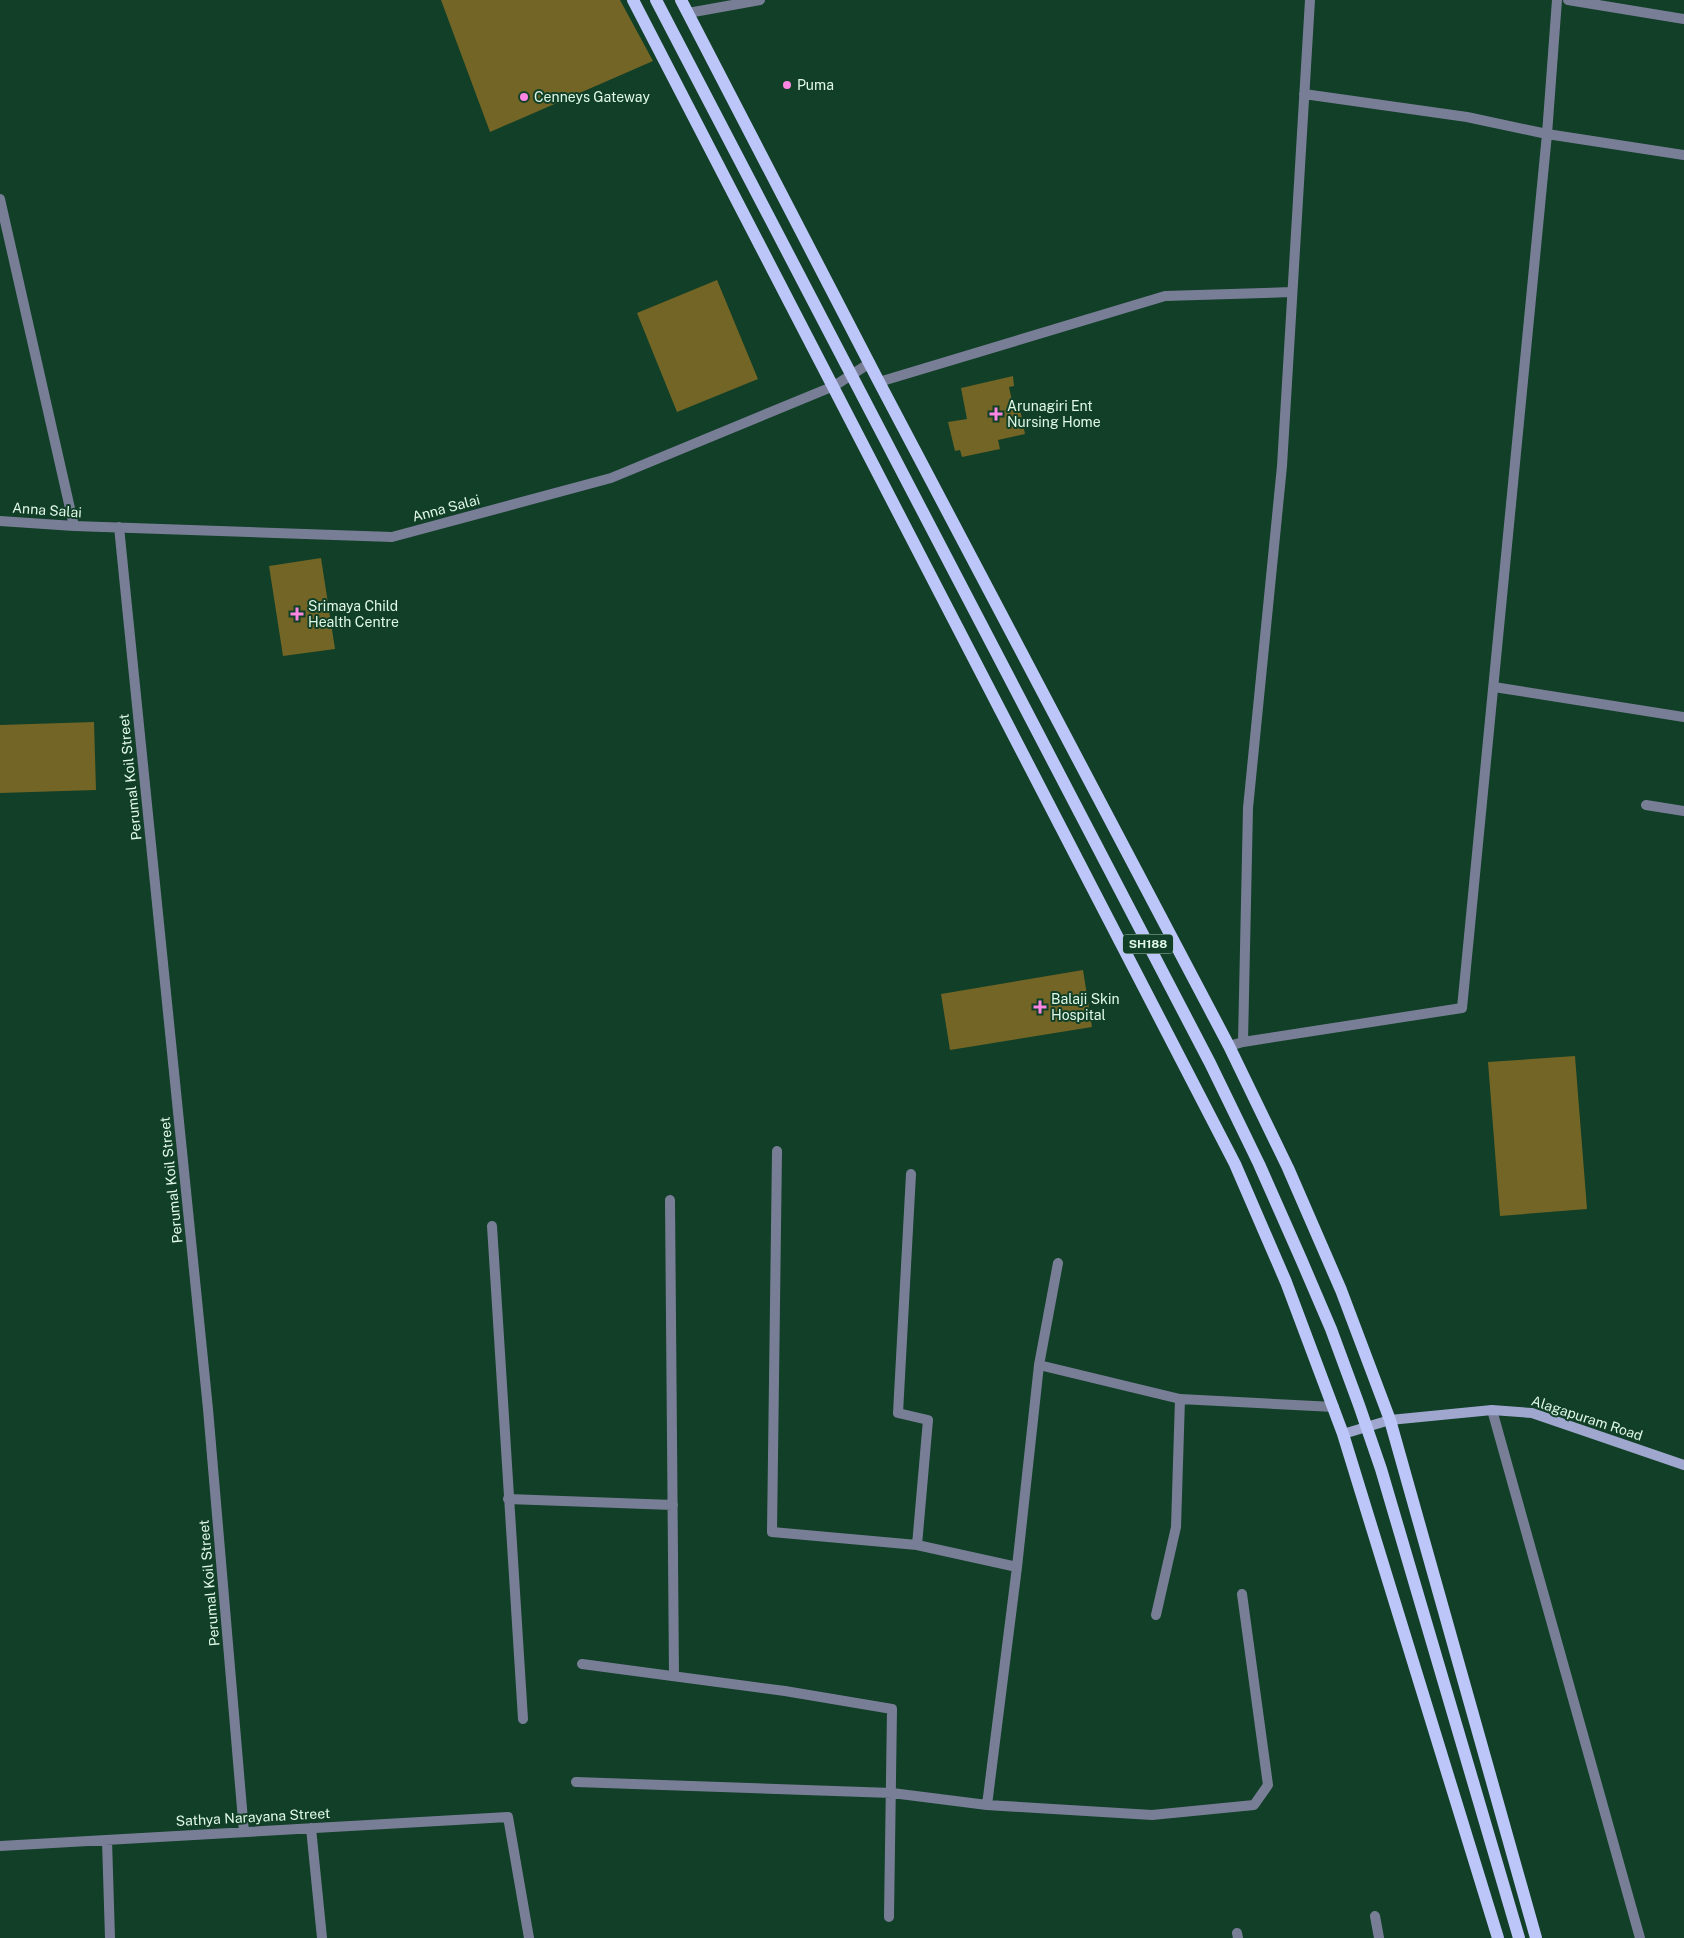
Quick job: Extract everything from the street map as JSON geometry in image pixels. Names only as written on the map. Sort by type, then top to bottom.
[{"type":"main road","points":[[633,0],[1235,1164],[1286,1282],[1344,1434],[1498,1938]]},
{"type":"main road","name":"SH188","points":[[656,0],[1201,1046],[1259,1164],[1331,1328],[1378,1460],[1520,1938]]},
{"type":"main road","points":[[681,0],[879,382],[1229,1046],[1288,1168],[1341,1290],[1390,1420],[1536,1938]]},
{"type":"main road","name":"Alagapuram Road","points":[[1344,1434],[1390,1420],[1492,1410],[1532,1413],[1684,1465]]},
{"type":"street","points":[[688,13],[760,0]]},
{"type":"street","points":[[1243,1042],[1248,808],[1282,466],[1310,0]]},
{"type":"street","points":[[1229,1046],[1243,1042],[1462,1008],[1547,134],[1557,0]]},
{"type":"street","points":[[1568,0],[1684,19]]},
{"type":"street","points":[[1304,94],[1467,117],[1547,134],[1684,155]]},
{"type":"street","points":[[0,199],[74,526]]},
{"type":"street","points":[[879,382],[1165,296],[1292,292]]},
{"type":"street","name":"Anna Salai","points":[[0,521],[74,526],[392,537],[611,478],[834,386],[870,363]]},
{"type":"street","name":"Perumal Koil Street","points":[[119,527],[208,1409],[244,1832]]},
{"type":"street","points":[[1494,687],[1684,718]]},
{"type":"street","points":[[1646,805],[1684,812]]},
{"type":"street","points":[[777,1151],[772,1532],[916,1545],[1016,1567]]},
{"type":"street","points":[[911,1174],[898,1413],[928,1420],[916,1545]]},
{"type":"street","points":[[670,1200],[674,1676]]},
{"type":"street","points":[[492,1226],[523,1719]]},
{"type":"street","points":[[987,1805],[1039,1365],[1058,1263]]},
{"type":"street","points":[[1039,1365],[1180,1399],[1334,1407]]},
{"type":"street","points":[[1156,1615],[1176,1527],[1180,1399]]},
{"type":"street","points":[[1492,1410],[1640,1938]]},
{"type":"street","points":[[508,1499],[672,1504]]},
{"type":"street","points":[[576,1782],[892,1792],[987,1805],[1152,1815],[1254,1806],[1268,1784],[1242,1594]]},
{"type":"street","points":[[582,1664],[785,1691],[892,1709],[889,1917]]},
{"type":"street","name":"Sathya Narayana Street","points":[[0,1846],[508,1817],[529,1938]]},
{"type":"street","points":[[311,1828],[322,1938]]},
{"type":"street","points":[[107,1840],[110,1938]]},
{"type":"street","points":[[1375,1916],[1379,1938]]},
{"type":"building","name":"Cenneys Gateway","points":[[441,0],[620,0],[653,61],[490,132]]},
{"type":"building","points":[[717,280],[758,379],[677,412],[637,313]]},
{"type":"building","points":[[1013,376],[1014,386],[1009,387],[1014,410],[1020,409],[1025,434],[998,440],[1000,449],[962,457],[960,450],[955,451],[948,422],[967,419],[961,388]]},
{"type":"building","points":[[321,558],[335,649],[283,656],[269,566]]},
{"type":"building","points":[[94,722],[96,790],[0,793],[0,725]]},
{"type":"building","points":[[1083,970],[1092,1027],[950,1050],[941,994]]},
{"type":"building","points":[[1575,1056],[1587,1209],[1500,1216],[1488,1062]]},
{"type":"place","name":"Puma","points":[[787,85]]},
{"type":"place","name":"Cenneys Gateway","points":[[524,97]]},
{"type":"place","name":"Arunagiri Ent Nursing Home","points":[[996,414]]},
{"type":"place","name":"Srimaya Child Health Centre","points":[[297,614]]},
{"type":"place","name":"Balaji Skin Hospital","points":[[1040,1007]]}]
